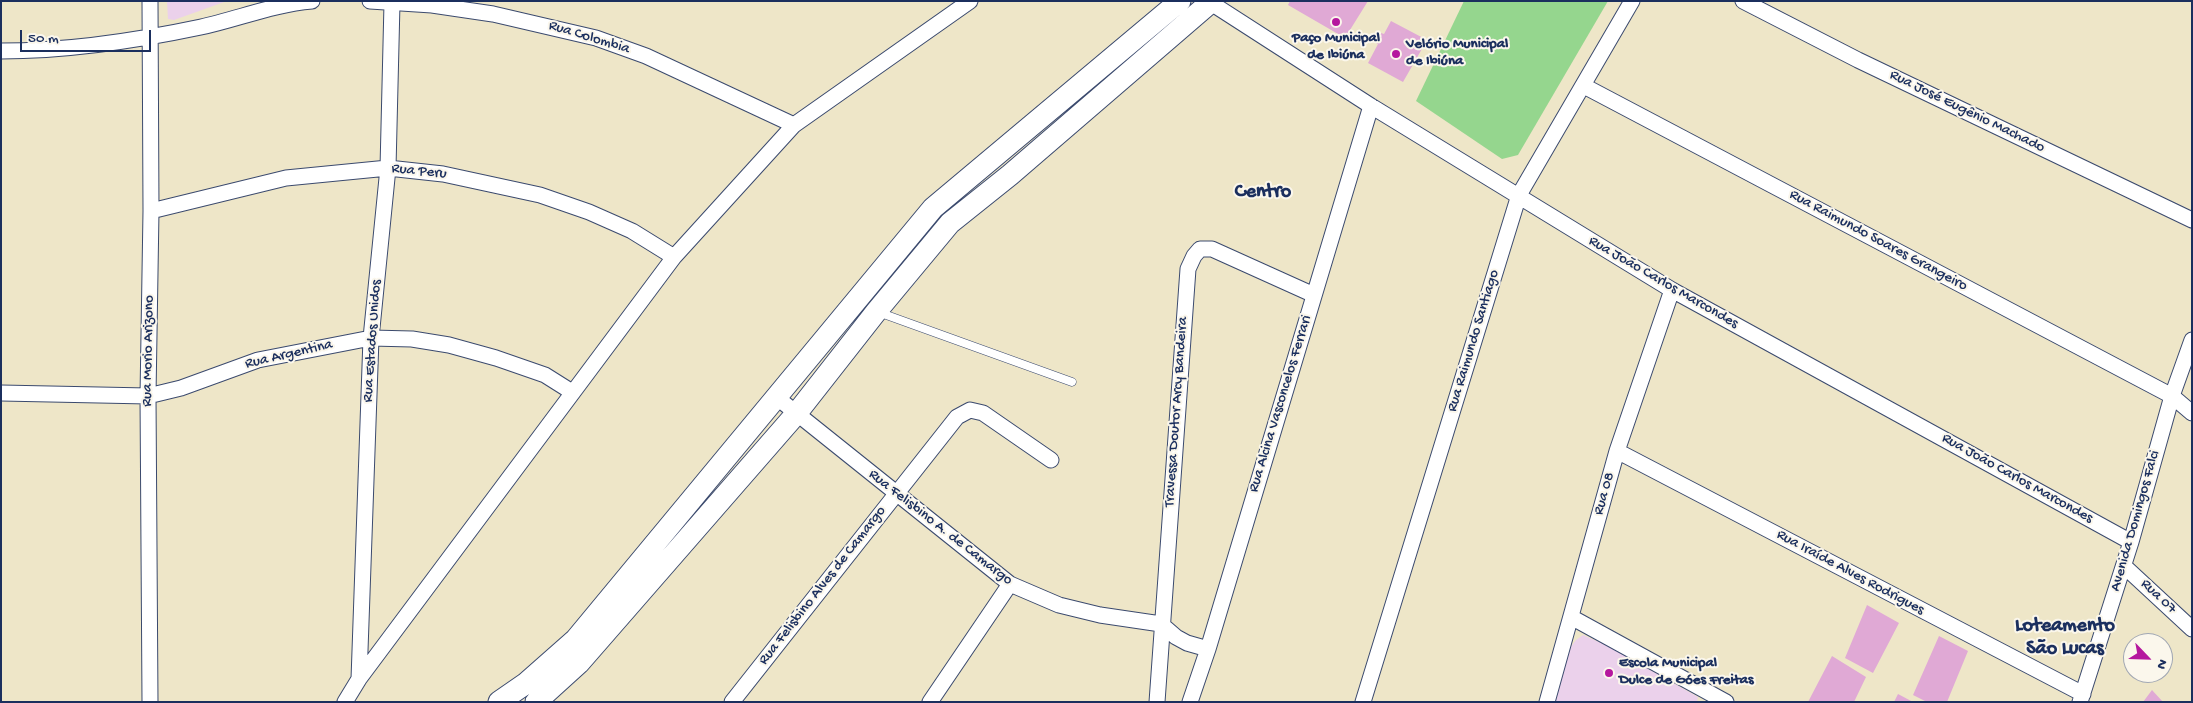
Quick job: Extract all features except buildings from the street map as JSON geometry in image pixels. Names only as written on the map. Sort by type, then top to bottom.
[{"type":"main road","points":[[536,702],[579,663],[796,414],[865,307],[933,208],[1180,1]]},
{"type":"main road","points":[[499,702],[526,684],[576,639],[775,396],[950,223],[1010,175],[1210,2]]},
{"type":"main road","points":[[933,208],[950,223]]},
{"type":"street","name":"Rua Morio Arizono","points":[[150,1],[152,211],[148,396],[150,702]]},
{"type":"street","points":[[1,51],[73,48],[108,44],[201,27],[254,13],[312,1]]},
{"type":"street","name":"Rua Colombia","points":[[370,1],[432,5],[493,14],[596,38],[646,56],[794,125]]},
{"type":"street","points":[[345,702],[358,680],[674,257],[794,125],[970,1]]},
{"type":"street","name":"Rua Raimundo Santiago","points":[[1363,702],[1519,195],[1632,1]]},
{"type":"street","name":"Rua José Eugênio Machado","points":[[1743,1],[1858,60],[2192,220]]},
{"type":"street","name":"Rua João Carlos Marcondes","points":[[1210,2],[1372,106],[1672,290],[2131,542]]},
{"type":"street","name":"Rua Estados Unidos","points":[[358,680],[371,338],[388,168],[392,3]]},
{"type":"street","name":"Rua Raimundo Soares Grangeiro","points":[[1584,86],[2172,396],[2192,413]]},
{"type":"street","name":"Rua Alcina Vasconcelos Ferrari","points":[[1190,702],[1208,649],[1372,106]]},
{"type":"street","name":"Rua Peru","points":[[152,211],[286,178],[388,168],[443,174],[540,195],[589,212],[632,231],[674,257]]},
{"type":"street","name":"Travessa Doutor Arcy Bandeira","points":[[1157,702],[1188,269],[1194,256],[1200,249],[1212,250],[1314,295]]},
{"type":"street","name":"Rua 08","points":[[1547,702],[1617,451],[1672,290]]},
{"type":"street","name":"Rua Argentina","points":[[1,393],[148,396],[181,388],[258,360],[371,338],[412,339],[449,345],[496,358],[545,375],[572,392]]},
{"type":"street","name":"Avenida Domingos Falci","points":[[2081,698],[2124,566],[2172,396],[2192,340]]},
{"type":"street","name":"Rua Felisbino A. de Camargo","points":[[775,396],[895,494],[1010,584],[1058,605],[1100,615],[1162,624]]},
{"type":"street","name":"Rua Felisbino Alves de Camargo","points":[[732,702],[957,417],[970,410],[983,413],[1051,460]]},
{"type":"street","name":"Rua Iraíde Alves Rodrigues","points":[[1617,451],[2081,698]]},
{"type":"street","name":"Rua 07","points":[[2124,566],[2192,629]]},
{"type":"street","points":[[930,702],[1010,584]]},
{"type":"street","points":[[1571,617],[1726,702]]},
{"type":"street","points":[[1162,624],[1176,637],[1186,643],[1208,649]]},
{"type":"lane","points":[[865,307],[1072,382]]},
{"type":"shaded area","points":[[167,1],[227,1],[174,20],[168,19]]},
{"type":"shaded area","name":"Escola Municipal Dulce de Góes Freitas","points":[[1583,635],[1608,646],[1698,697],[1697,702],[1553,702],[1570,648]]},
{"type":"green space","points":[[1464,1],[1608,1],[1518,155],[1502,159],[1416,101]]},
{"type":"place","name":"Paço Municipal de Ibiúna","points":[[1336,22]]},
{"type":"place","name":"Velório Municipal de Ibiúna","points":[[1396,54]]},
{"type":"place","name":"Escola Municipal Dulce de Góes Freitas","points":[[1609,673]]},
{"type":"district","name":"Centro","points":[[1263,193]]},
{"type":"district","name":"Loteamento São Lucas","points":[[2065,638]]}]
